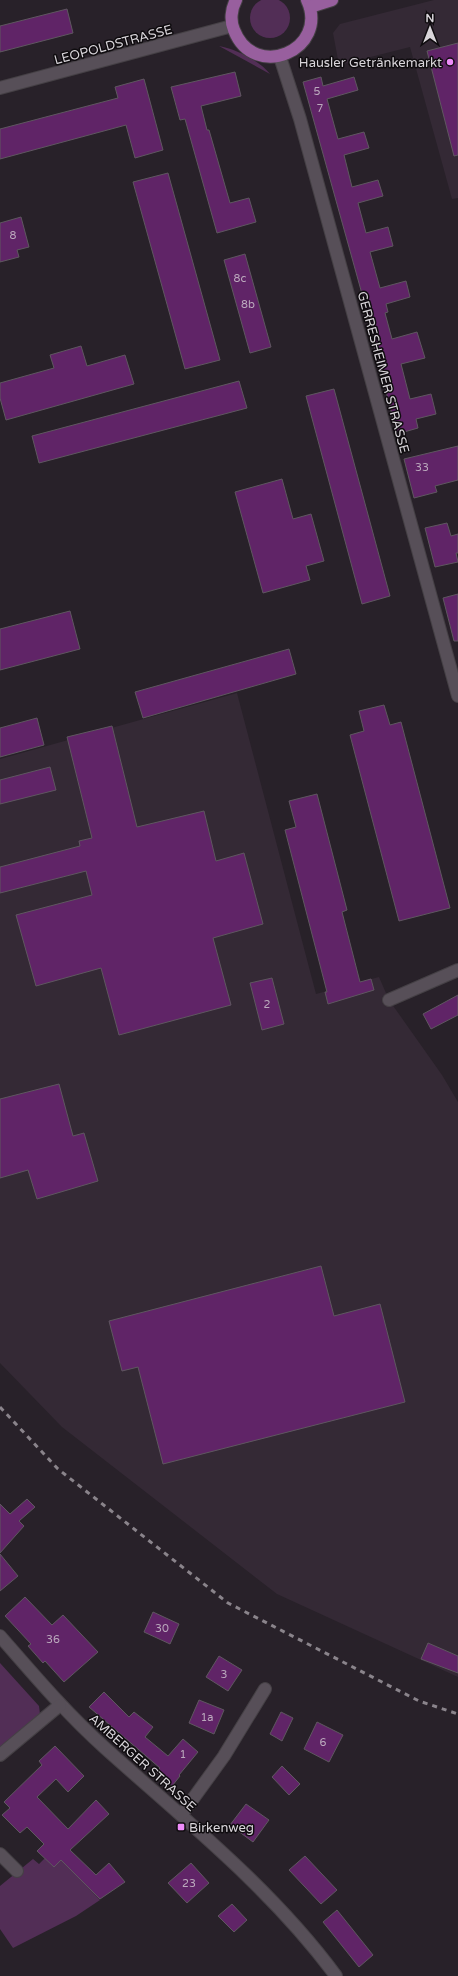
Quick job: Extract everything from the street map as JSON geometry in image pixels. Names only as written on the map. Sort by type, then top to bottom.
[{"type":"main road","points":[[236,0],[231,14],[232,26],[237,38],[245,47],[255,54],[267,57],[280,56],[292,52],[302,43],[308,32],[311,20],[308,3],[332,0]]},
{"type":"street","name":"LEOPOLDSTRASSE","points":[[0,88],[232,26]]},
{"type":"street","name":"GERRESHEIMER STRASSE","points":[[280,56],[300,119],[458,696]]},
{"type":"street","points":[[389,1000],[458,970]]},
{"type":"street","name":"AMBERGER STRASSE","points":[[0,1636],[60,1705],[105,1748],[182,1814],[265,1896],[319,1954],[336,1976]]},
{"type":"street","points":[[182,1814],[224,1756],[265,1689]]},
{"type":"street","points":[[0,1755],[60,1705]]},
{"type":"street","points":[[0,1854],[17,1871]]},
{"type":"shaded area","points":[[274,-2],[281,1],[287,7],[290,18],[289,26],[281,35],[274,38],[266,38],[259,35],[251,26],[250,14],[253,7],[262,-1]]},
{"type":"shaded area","points":[[434,0],[458,0],[458,198],[452,199],[410,47],[339,65],[333,33],[340,24]]},
{"type":"shaded area","points":[[219,46],[247,56],[266,69],[270,74]]},
{"type":"shaded area","points":[[237,693],[316,994],[379,977],[389,1000],[442,1075],[458,1102],[458,1677],[277,1594],[62,1427],[0,1363],[0,759]]},
{"type":"shaded area","points":[[0,1663],[39,1706],[40,1714],[0,1749]]},
{"type":"shaded area","points":[[45,1858],[54,1867],[61,1860],[63,1861],[100,1900],[76,1916],[13,1948],[0,1929],[0,1886],[33,1859],[39,1864]]},
{"type":"building","points":[[67,9],[73,33],[0,52],[0,26]]},
{"type":"building","points":[[458,43],[458,155],[454,156],[427,51]]},
{"type":"building","points":[[235,72],[241,96],[201,106],[230,203],[249,198],[256,222],[217,233],[185,119],[180,120],[171,87]]},
{"type":"building","points":[[321,77],[323,86],[354,77],[358,90],[327,99],[338,139],[364,132],[369,148],[344,155],[352,187],[378,180],[383,196],[358,203],[366,233],[388,227],[393,246],[370,252],[380,288],[406,281],[410,297],[386,304],[388,312],[385,313],[392,339],[417,332],[425,358],[401,364],[410,399],[431,394],[436,414],[416,419],[418,428],[397,434],[372,337],[374,337],[303,82]]},
{"type":"building","points":[[144,79],[163,150],[135,158],[126,125],[0,159],[0,129],[118,98],[115,87]]},
{"type":"building","points":[[168,173],[220,360],[185,369],[133,182]]},
{"type":"building","points":[[21,217],[29,247],[17,250],[19,257],[0,262],[0,223]]},
{"type":"building","points":[[245,254],[271,347],[250,353],[224,260]]},
{"type":"building","points":[[81,346],[87,366],[125,355],[134,384],[6,420],[0,398],[0,383],[54,368],[50,355]]},
{"type":"building","points":[[239,381],[247,408],[39,463],[32,436]]},
{"type":"building","points":[[334,389],[390,596],[362,604],[306,396]]},
{"type":"building","points":[[458,446],[458,480],[435,486],[437,492],[414,498],[404,459]]},
{"type":"building","points":[[282,479],[293,519],[311,514],[324,561],[306,566],[310,580],[263,593],[235,492]]},
{"type":"building","points":[[447,523],[451,536],[458,534],[458,553],[456,553],[458,562],[435,567],[425,528]]},
{"type":"building","points":[[458,594],[458,641],[454,641],[443,598]]},
{"type":"building","points":[[70,611],[80,649],[0,670],[0,629]]},
{"type":"building","points":[[289,649],[296,674],[143,718],[135,692]]},
{"type":"building","points":[[384,705],[390,725],[401,722],[450,908],[399,921],[350,735],[364,731],[359,711]]},
{"type":"building","points":[[37,718],[44,745],[0,757],[0,728]]},
{"type":"building","points":[[112,726],[137,827],[204,811],[216,861],[244,853],[263,924],[213,938],[231,1005],[119,1035],[101,968],[36,986],[16,915],[92,895],[86,871],[0,893],[0,867],[80,846],[79,841],[92,838],[67,737]]},
{"type":"building","points":[[50,767],[56,790],[0,804],[0,780]]},
{"type":"building","points":[[317,794],[347,910],[342,912],[360,982],[371,979],[374,990],[328,1004],[325,992],[327,992],[285,830],[296,827],[289,801]]},
{"type":"building","points":[[272,978],[284,1024],[262,1030],[250,983]]},
{"type":"building","points":[[458,995],[458,1015],[431,1029],[423,1014]]},
{"type":"building","points":[[59,1084],[73,1136],[84,1133],[98,1181],[37,1199],[28,1170],[0,1178],[0,1099]]},
{"type":"building","points":[[321,1266],[334,1316],[380,1304],[405,1402],[163,1464],[138,1367],[122,1371],[109,1321]]},
{"type":"building","points":[[27,1499],[35,1507],[19,1521],[24,1526],[0,1553],[0,1504],[10,1514]]},
{"type":"building","points":[[0,1554],[18,1576],[0,1591]]},
{"type":"building","points":[[25,1597],[52,1625],[63,1615],[98,1652],[64,1682],[45,1661],[43,1663],[28,1646],[31,1644],[5,1616]]},
{"type":"building","points":[[153,1612],[179,1624],[170,1644],[144,1632]]},
{"type":"building","points":[[428,1643],[458,1656],[458,1673],[421,1659]]},
{"type":"building","points":[[219,1656],[242,1670],[228,1691],[206,1677]]},
{"type":"building","points":[[104,1692],[129,1717],[134,1712],[153,1727],[145,1737],[168,1756],[183,1739],[198,1752],[172,1786],[156,1772],[160,1768],[89,1707]]},
{"type":"building","points":[[199,1700],[224,1710],[214,1734],[189,1723]]},
{"type":"building","points":[[281,1712],[293,1718],[282,1741],[270,1734]]},
{"type":"building","points":[[317,1722],[343,1735],[329,1762],[304,1749]]},
{"type":"building","points":[[55,1746],[84,1776],[68,1792],[56,1779],[37,1797],[68,1829],[96,1800],[109,1814],[70,1850],[96,1875],[109,1863],[125,1882],[100,1899],[61,1860],[54,1867],[37,1851],[44,1844],[27,1827],[20,1833],[2,1815],[10,1808],[4,1802],[42,1765],[39,1761]]},
{"type":"building","points":[[282,1766],[300,1784],[289,1795],[272,1777]]},
{"type":"building","points":[[246,1804],[269,1820],[253,1842],[230,1825]]},
{"type":"building","points":[[305,1856],[337,1890],[321,1904],[289,1870]]},
{"type":"building","points":[[191,1863],[209,1883],[187,1903],[168,1883]]},
{"type":"building","points":[[232,1904],[247,1920],[234,1932],[218,1916]]},
{"type":"building","points":[[337,1910],[373,1955],[359,1967],[323,1922]]},
{"type":"railway","points":[[0,1407],[58,1469],[228,1603],[419,1701],[458,1714]]},
{"type":"place","name":"Hausler Getränkemarkt","points":[[450,62]]},
{"type":"place","name":"Birkenweg","points":[[181,1827]]}]
